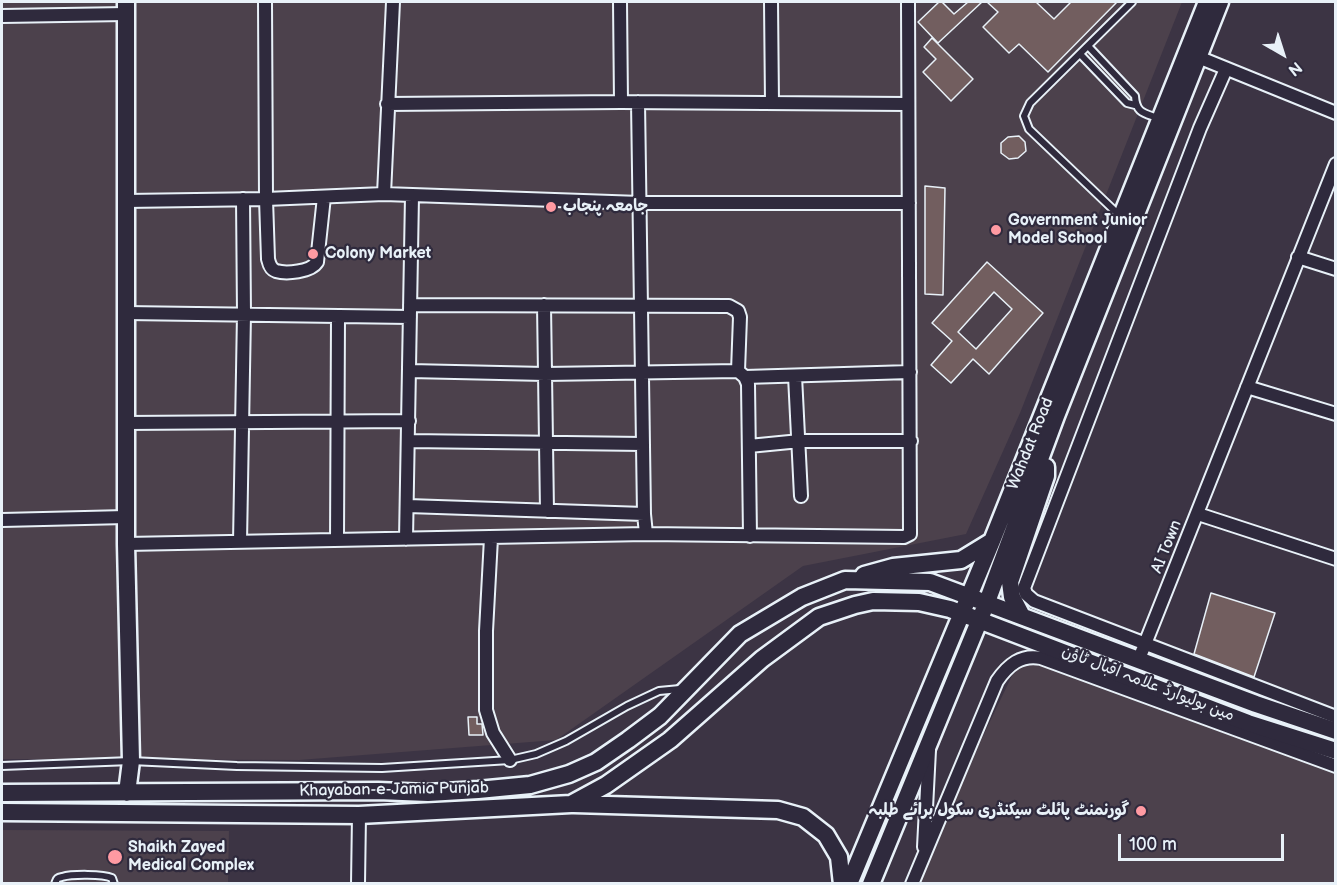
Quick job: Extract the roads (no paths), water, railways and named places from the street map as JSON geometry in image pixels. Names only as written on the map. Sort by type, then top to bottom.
[{"type":"main road","name":"Wahdat Road","points":[[871,884],[987,602],[1045,448],[1161,119],[1207,2]]},
{"type":"main road","name":"Wahdat Road","points":[[849,884],[1220,2]]},
{"type":"main road","points":[[126,8],[126,544],[130,761],[127,792]]},
{"type":"main road","points":[[1023,616],[1012,597],[1010,582],[1046,476],[1045,448]]},
{"type":"main road","points":[[845,580],[893,567],[961,560],[992,541]]},
{"type":"main road","name":"Khayaban-e-Jamia Punjab","points":[[2,794],[378,791],[428,793],[530,785],[553,780],[596,762],[628,740],[660,716],[740,634],[802,597],[845,580],[930,582],[969,595]]},
{"type":"main road","name":"مین بولیوارڈ علامہ اقبال ٹاؤن","points":[[969,595],[1023,616],[1142,651],[1256,704],[1335,731]]},
{"type":"main road","name":"Khayaban-e-Jamia Punjab","points":[[2,812],[359,815],[564,805],[606,785],[670,740],[762,659],[819,617],[873,601],[919,602],[962,613]]},
{"type":"main road","name":"مین بولیوارڈ علامہ اقبال ٹاؤن","points":[[962,613],[1080,666],[1335,751]]},
{"type":"main road","points":[[1248,723],[1256,704]]},
{"type":"main road","points":[[553,780],[564,805],[778,810],[803,817],[826,835],[839,857],[842,884]]},
{"type":"street","points":[[265,2],[266,199],[270,267],[275,271],[306,271],[314,268],[317,262],[324,197]]},
{"type":"street","points":[[384,194],[393,2]]},
{"type":"street","points":[[620,2],[621,102]]},
{"type":"street","points":[[771,2],[772,103]]},
{"type":"street","points":[[126,544],[646,534],[904,537],[910,534],[908,2]]},
{"type":"street","points":[[2,16],[126,8]]},
{"type":"street","points":[[1198,57],[1335,113]]},
{"type":"street","points":[[1226,69],[1196,139],[1024,588],[1026,594],[1034,601],[1142,651],[1335,717]]},
{"type":"street","points":[[387,104],[621,102],[907,104]]},
{"type":"street","points":[[638,102],[646,534]]},
{"type":"street","points":[[1198,514],[1335,164]]},
{"type":"street","points":[[126,201],[384,194],[640,203],[909,203]]},
{"type":"street","points":[[406,539],[412,196]]},
{"type":"street","points":[[240,542],[244,314],[243,199]]},
{"type":"street","points":[[1298,257],[1335,269]]},
{"type":"street","points":[[544,305],[547,511]]},
{"type":"street","points":[[126,313],[338,317],[410,311],[544,305],[729,306],[734,308],[740,317],[742,374],[748,384],[750,536]]},
{"type":"street","points":[[337,540],[338,317]]},
{"type":"street","points":[[410,371],[795,376],[910,372]]},
{"type":"street","points":[[795,376],[801,496]]},
{"type":"street","points":[[1247,387],[1335,414]]},
{"type":"street","points":[[126,423],[409,421]]},
{"type":"street","points":[[409,441],[643,444]]},
{"type":"street","points":[[749,446],[800,441],[911,441]]},
{"type":"street","points":[[408,506],[644,514]]},
{"type":"street","name":"AI Town","points":[[1142,651],[1198,514],[1335,559]]},
{"type":"street","points":[[2,520],[126,516]]},
{"type":"street","points":[[491,538],[486,631],[486,710],[493,733],[510,760]]},
{"type":"street","points":[[912,884],[997,681],[1012,664],[1032,656],[1080,666],[1335,766]]},
{"type":"street","points":[[924,856],[930,740]]},
{"type":"street","points":[[358,884],[359,815]]},
{"type":"lane","points":[[1127,219],[1029,129],[1024,116],[1030,103],[1132,2]]},
{"type":"lane","points":[[1088,46],[1135,96],[1135,105]]},
{"type":"lane","points":[[1080,54],[1127,103],[1161,119]]},
{"type":"lane","points":[[2,766],[130,761],[237,766],[382,768],[510,760],[536,754],[566,741],[627,706],[659,691],[687,688]]},
{"type":"lane","points":[[85,876],[85,884]]},
{"type":"lane","points":[[55,884],[57,879],[62,877],[85,876],[108,876],[112,878],[114,884]]},
{"type":"place","name":"جامعہ پنجاب","points":[[551,207]]},
{"type":"place","name":"Government Junior Model School","points":[[996,230]]},
{"type":"place","name":"Colony Market","points":[[313,254]]},
{"type":"place","name":"گورنمنٹ پائلٹ سیکنڈری سکول برائے طلبہ","points":[[1141,811]]},
{"type":"place","name":"Shaikh Zayed Medical Complex","points":[[115,857]]}]
